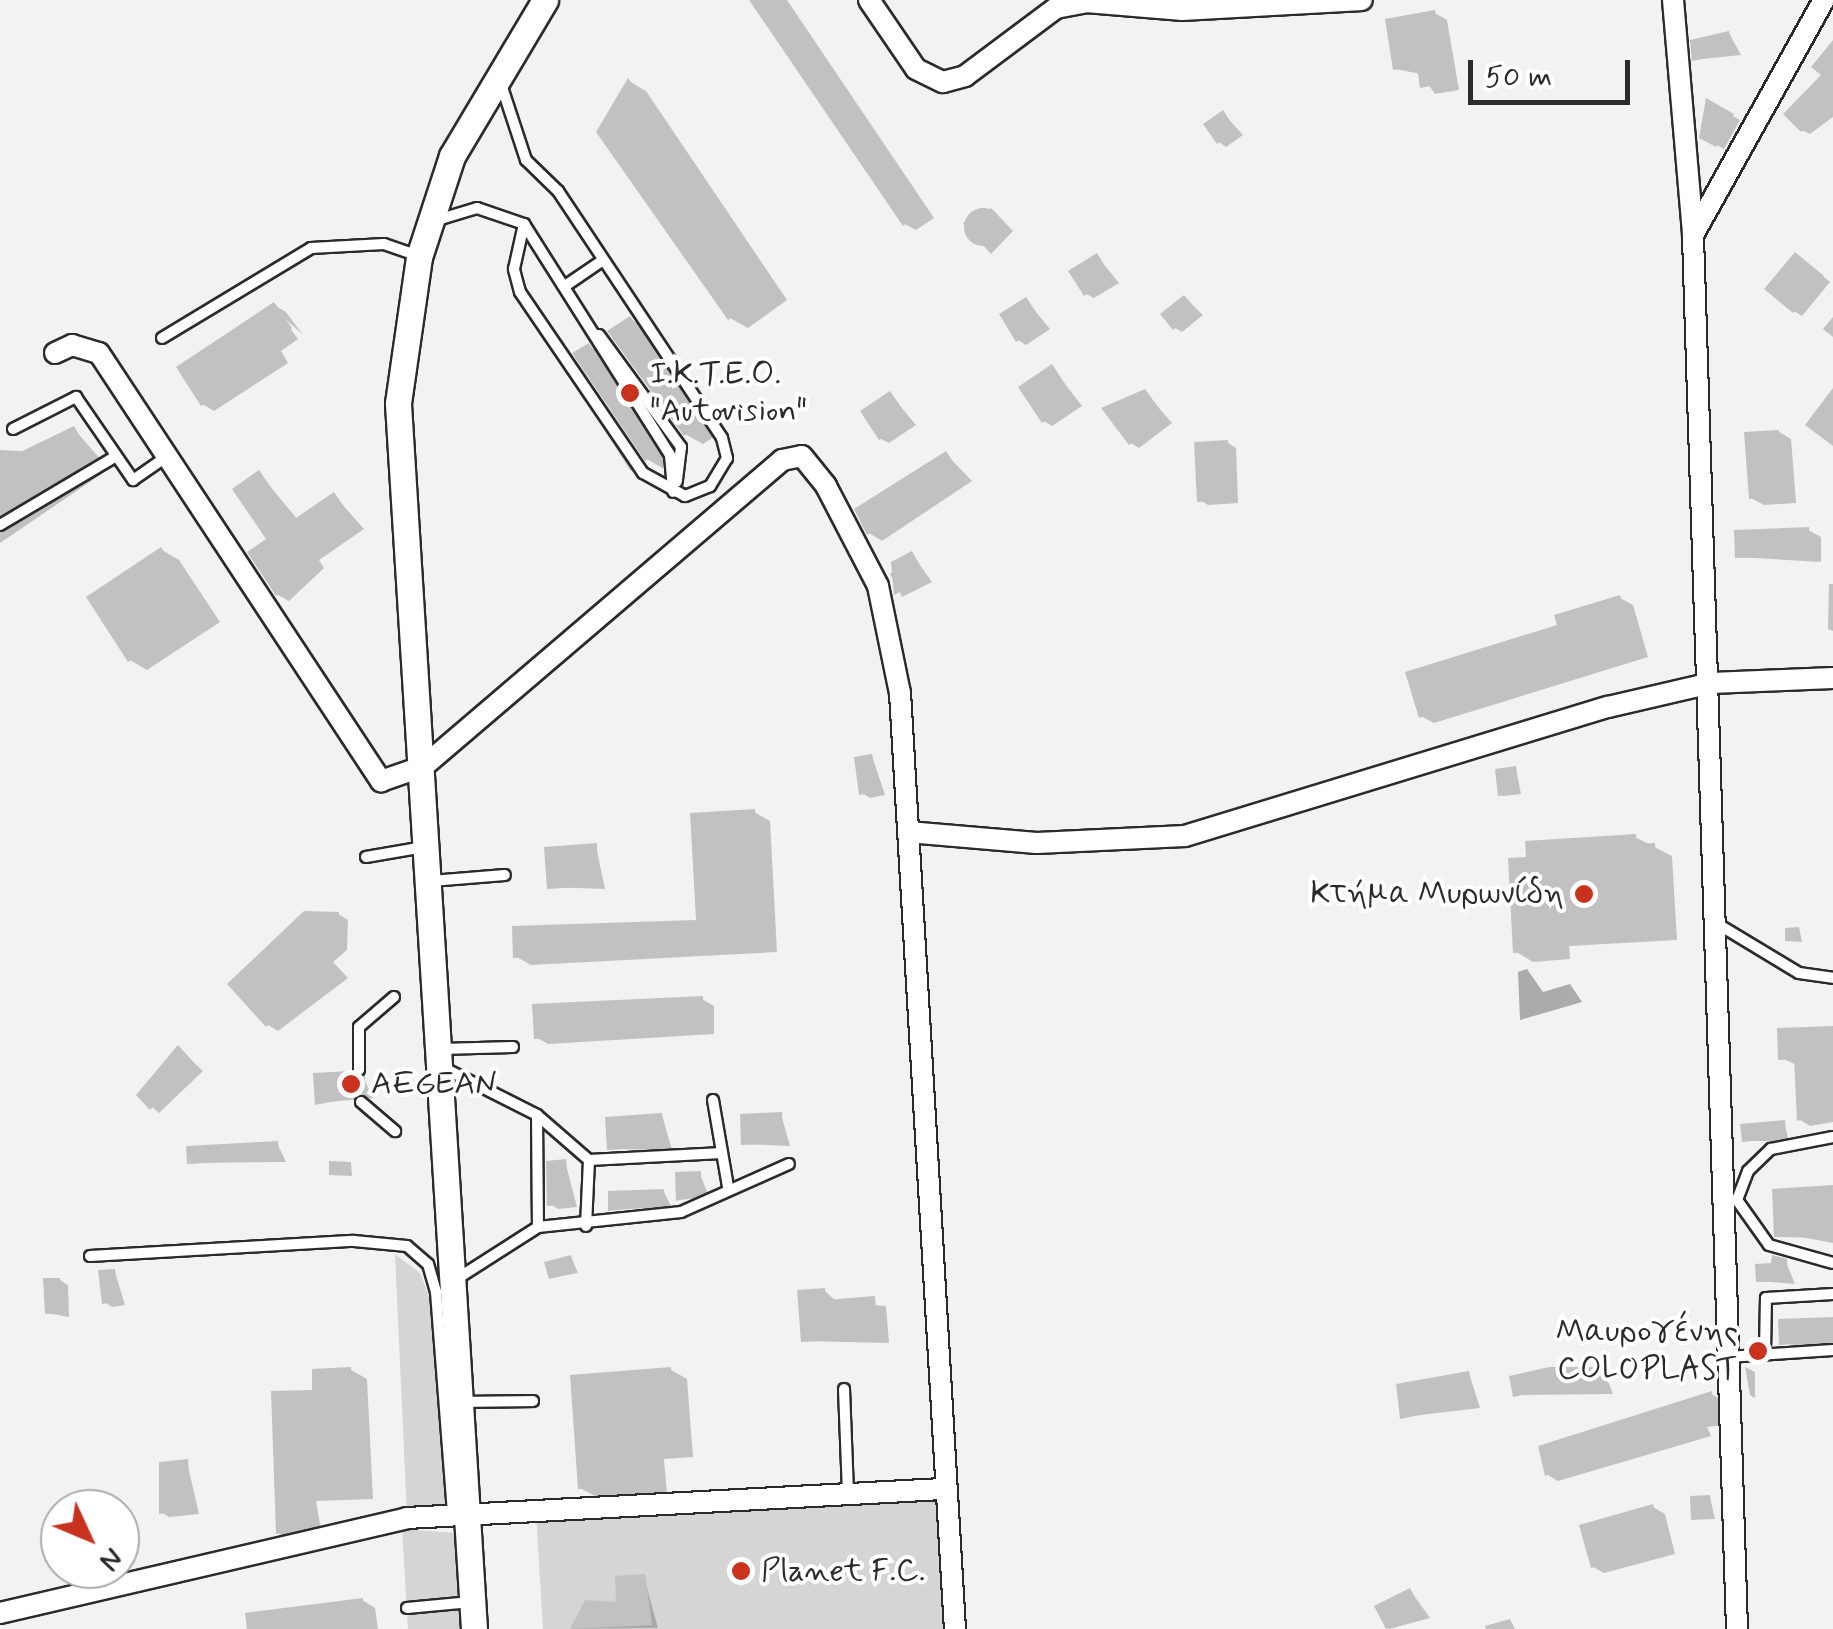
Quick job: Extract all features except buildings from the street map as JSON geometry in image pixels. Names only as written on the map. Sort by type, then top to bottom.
[{"type":"street","points":[[474,1629],[460,1513],[461,1402],[424,766],[396,484],[403,339],[428,223],[452,156],[545,0]]},
{"type":"street","points":[[869,0],[916,69],[943,82],[964,76],[1056,8],[1086,2],[1183,10],[1362,0]]},
{"type":"street","points":[[1673,0],[1693,235],[1712,683],[1716,923],[1728,1200],[1722,1357],[1737,1629]]},
{"type":"street","points":[[1693,235],[1824,0]]},
{"type":"street","points":[[55,353],[72,345],[100,353],[380,781],[424,766],[767,472],[802,456],[878,586],[900,693],[955,1629]]},
{"type":"street","points":[[908,832],[1037,842],[1185,836],[1712,683],[1833,678]]},
{"type":"street","points":[[0,1612],[404,1517],[944,1489]]},
{"type":"lane","points":[[498,73],[526,160],[603,260],[722,438],[722,474],[696,494],[674,492],[643,473],[520,292],[514,269],[524,224]]},
{"type":"lane","points":[[428,223],[477,208],[524,224],[599,335],[670,454],[674,492]]},
{"type":"lane","points":[[162,338],[311,248],[384,244],[420,256]]},
{"type":"lane","points":[[565,286],[603,260]]},
{"type":"lane","points":[[13,429],[76,397],[133,480],[166,457]]},
{"type":"lane","points":[[0,525],[116,456]]},
{"type":"lane","points":[[366,857],[429,846]]},
{"type":"lane","points":[[431,881],[506,875]]},
{"type":"lane","points":[[1716,923],[1799,974],[1833,978]]},
{"type":"lane","points":[[359,1070],[359,1027],[394,997]]},
{"type":"lane","points":[[441,1058],[514,1047]]},
{"type":"lane","points":[[441,1058],[537,1115],[589,1160],[722,1153]]},
{"type":"lane","points":[[714,1100],[728,1188]]},
{"type":"lane","points":[[360,1102],[395,1130]]},
{"type":"lane","points":[[537,1115],[538,1227]]},
{"type":"lane","points":[[1833,1137],[1771,1149],[1728,1200],[1769,1245],[1833,1263]]},
{"type":"lane","points":[[586,1226],[589,1160]]},
{"type":"lane","points":[[454,1281],[538,1227],[586,1226],[681,1212],[789,1164]]},
{"type":"lane","points":[[90,1256],[386,1245],[428,1264],[436,1292],[460,1513]]},
{"type":"lane","points":[[1765,1352],[1766,1298],[1833,1294]]},
{"type":"lane","points":[[1722,1357],[1833,1350]]},
{"type":"lane","points":[[844,1389],[848,1493]]},
{"type":"lane","points":[[461,1402],[533,1401]]},
{"type":"lane","points":[[407,1608],[472,1602]]},
{"type":"shaded area","points":[[1527,969],[1543,992],[1570,984],[1582,1002],[1520,1020],[1518,972]]},
{"type":"shaded area","points":[[395,1254],[420,1273],[433,1306],[447,1504],[438,1513],[407,1516]]},
{"type":"shaded area","name":"Planet F.C.","points":[[938,1495],[945,1629],[543,1629],[536,1514]]},
{"type":"shaded area","points":[[402,1529],[456,1533],[461,1629],[408,1629]]},
{"type":"place","name":"I.Κ.Τ.Ε.Ο. \"Autovision\"","points":[[630,393]]},
{"type":"place","name":"Κτήμα Μυρωνίδη","points":[[1584,894]]},
{"type":"place","name":"AEGEAN","points":[[351,1084]]},
{"type":"place","name":"Μαυρογένης COLOPLAST","points":[[1758,1351]]},
{"type":"place","name":"Planet F.C.","points":[[741,1571]]}]
